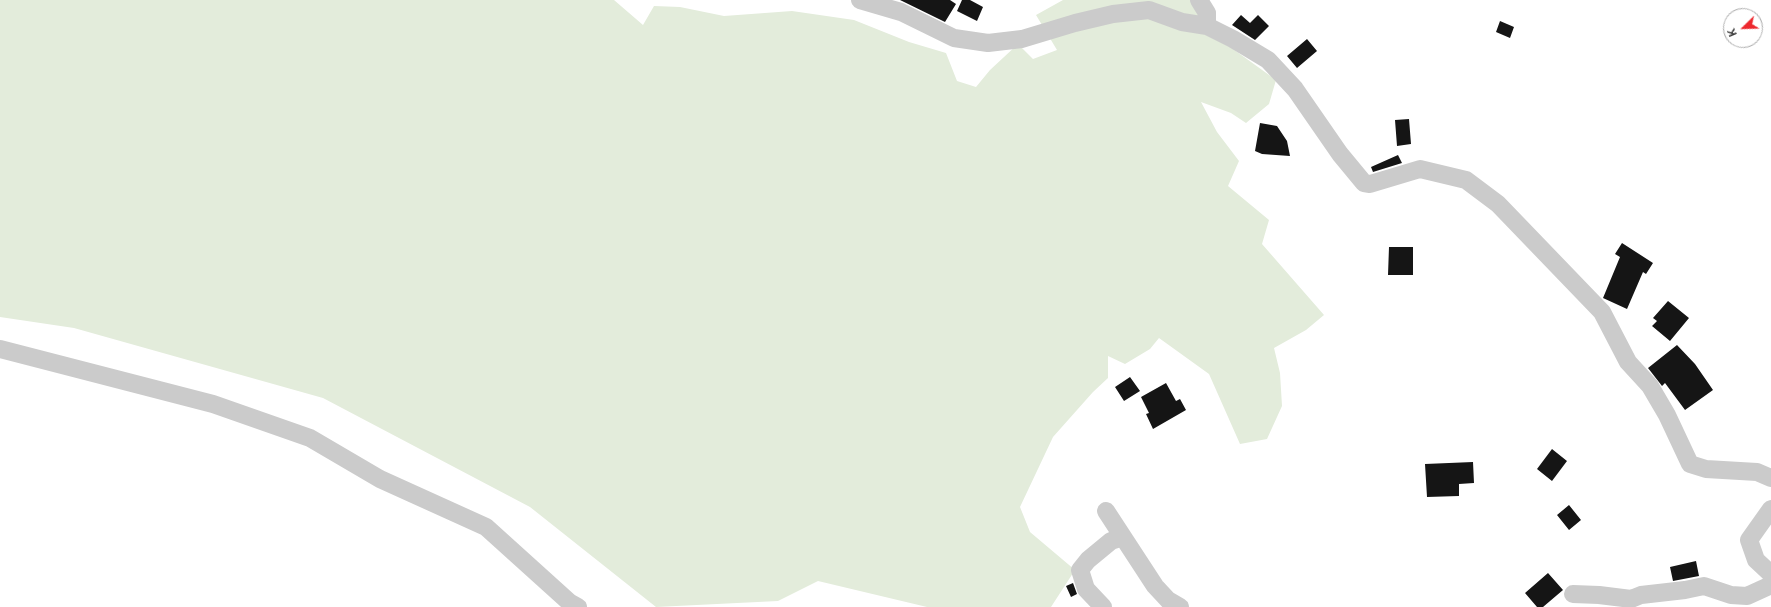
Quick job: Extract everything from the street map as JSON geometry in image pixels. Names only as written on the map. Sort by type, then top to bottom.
[{"type":"street","points":[[860,0],[901,12],[954,38],[988,43],[1022,39],[1075,23],[1113,14],[1149,10],[1182,22],[1207,26],[1233,39],[1268,60],[1295,89],[1340,154],[1364,183],[1370,184],[1420,169],[1466,180],[1498,204],[1602,312],[1628,362],[1650,386],[1667,415],[1690,464],[1706,469],[1757,472],[1771,478]]},
{"type":"street","points":[[1199,0],[1207,13],[1207,26]]},
{"type":"street","points":[[0,349],[213,404],[310,438],[380,479],[486,526],[569,602],[578,607]]},
{"type":"street","points":[[1771,509],[1749,540],[1756,560],[1771,574]]},
{"type":"street","points":[[1106,511],[1155,586],[1168,600],[1180,607]]},
{"type":"street","points":[[1103,607],[1086,590],[1080,570],[1088,560],[1111,542],[1123,537]]},
{"type":"street","points":[[1573,594],[1599,594],[1631,600],[1641,595],[1685,590],[1704,586],[1731,595],[1747,596],[1771,585]]},
{"type":"green space","points":[[0,0],[614,0],[643,25],[654,6],[680,7],[724,16],[792,11],[854,20],[909,42],[946,53],[957,81],[976,87],[990,70],[1018,44],[1033,59],[1057,50],[1036,15],[1063,0],[1190,0],[1215,36],[1276,80],[1269,104],[1246,123],[1231,113],[1201,102],[1217,132],[1239,161],[1228,186],[1269,220],[1262,244],[1324,315],[1306,330],[1274,348],[1280,373],[1282,406],[1267,439],[1240,444],[1209,374],[1159,338],[1150,349],[1125,364],[1108,356],[1108,378],[1093,392],[1053,437],[1020,507],[1030,532],[1075,570],[1051,607],[927,607],[818,581],[778,601],[656,607],[530,507],[323,398],[74,328],[0,317]]},
{"type":"building","points":[[900,0],[950,0],[956,4],[945,22]]},
{"type":"building","points":[[962,0],[970,0],[983,7],[977,21],[957,11]]},
{"type":"building","points":[[1241,15],[1250,23],[1258,15],[1269,26],[1255,40],[1232,25]]},
{"type":"building","points":[[1500,21],[1514,27],[1510,38],[1496,32]]},
{"type":"building","points":[[1307,39],[1317,51],[1297,68],[1287,56]]},
{"type":"building","points":[[1409,119],[1411,144],[1397,146],[1395,120]]},
{"type":"building","points":[[1260,123],[1277,126],[1287,141],[1290,156],[1262,154],[1255,151]]},
{"type":"building","points":[[1398,155],[1402,163],[1373,172],[1371,167]]},
{"type":"building","points":[[1622,243],[1653,263],[1646,274],[1643,272],[1627,309],[1603,298],[1620,257],[1615,254]]},
{"type":"building","points":[[1389,247],[1413,247],[1413,275],[1388,275]]},
{"type":"building","points":[[1668,301],[1689,318],[1670,341],[1652,326],[1657,321],[1653,318]]},
{"type":"building","points":[[1677,345],[1695,364],[1713,390],[1685,410],[1665,383],[1662,386],[1648,368]]},
{"type":"building","points":[[1130,377],[1140,391],[1124,401],[1115,387]]},
{"type":"building","points":[[1166,383],[1176,401],[1180,399],[1186,410],[1153,429],[1146,414],[1149,413],[1141,397]]},
{"type":"building","points":[[1552,449],[1567,461],[1552,481],[1537,469]]},
{"type":"building","points":[[1473,462],[1474,483],[1459,484],[1459,496],[1427,497],[1425,464]]},
{"type":"building","points":[[1569,505],[1581,520],[1569,530],[1557,515]]},
{"type":"building","points":[[1696,561],[1699,576],[1673,581],[1670,567]]},
{"type":"building","points":[[1548,573],[1563,590],[1543,607],[1537,607],[1525,593]]},
{"type":"building","points":[[1073,583],[1077,594],[1071,597],[1066,586]]}]
